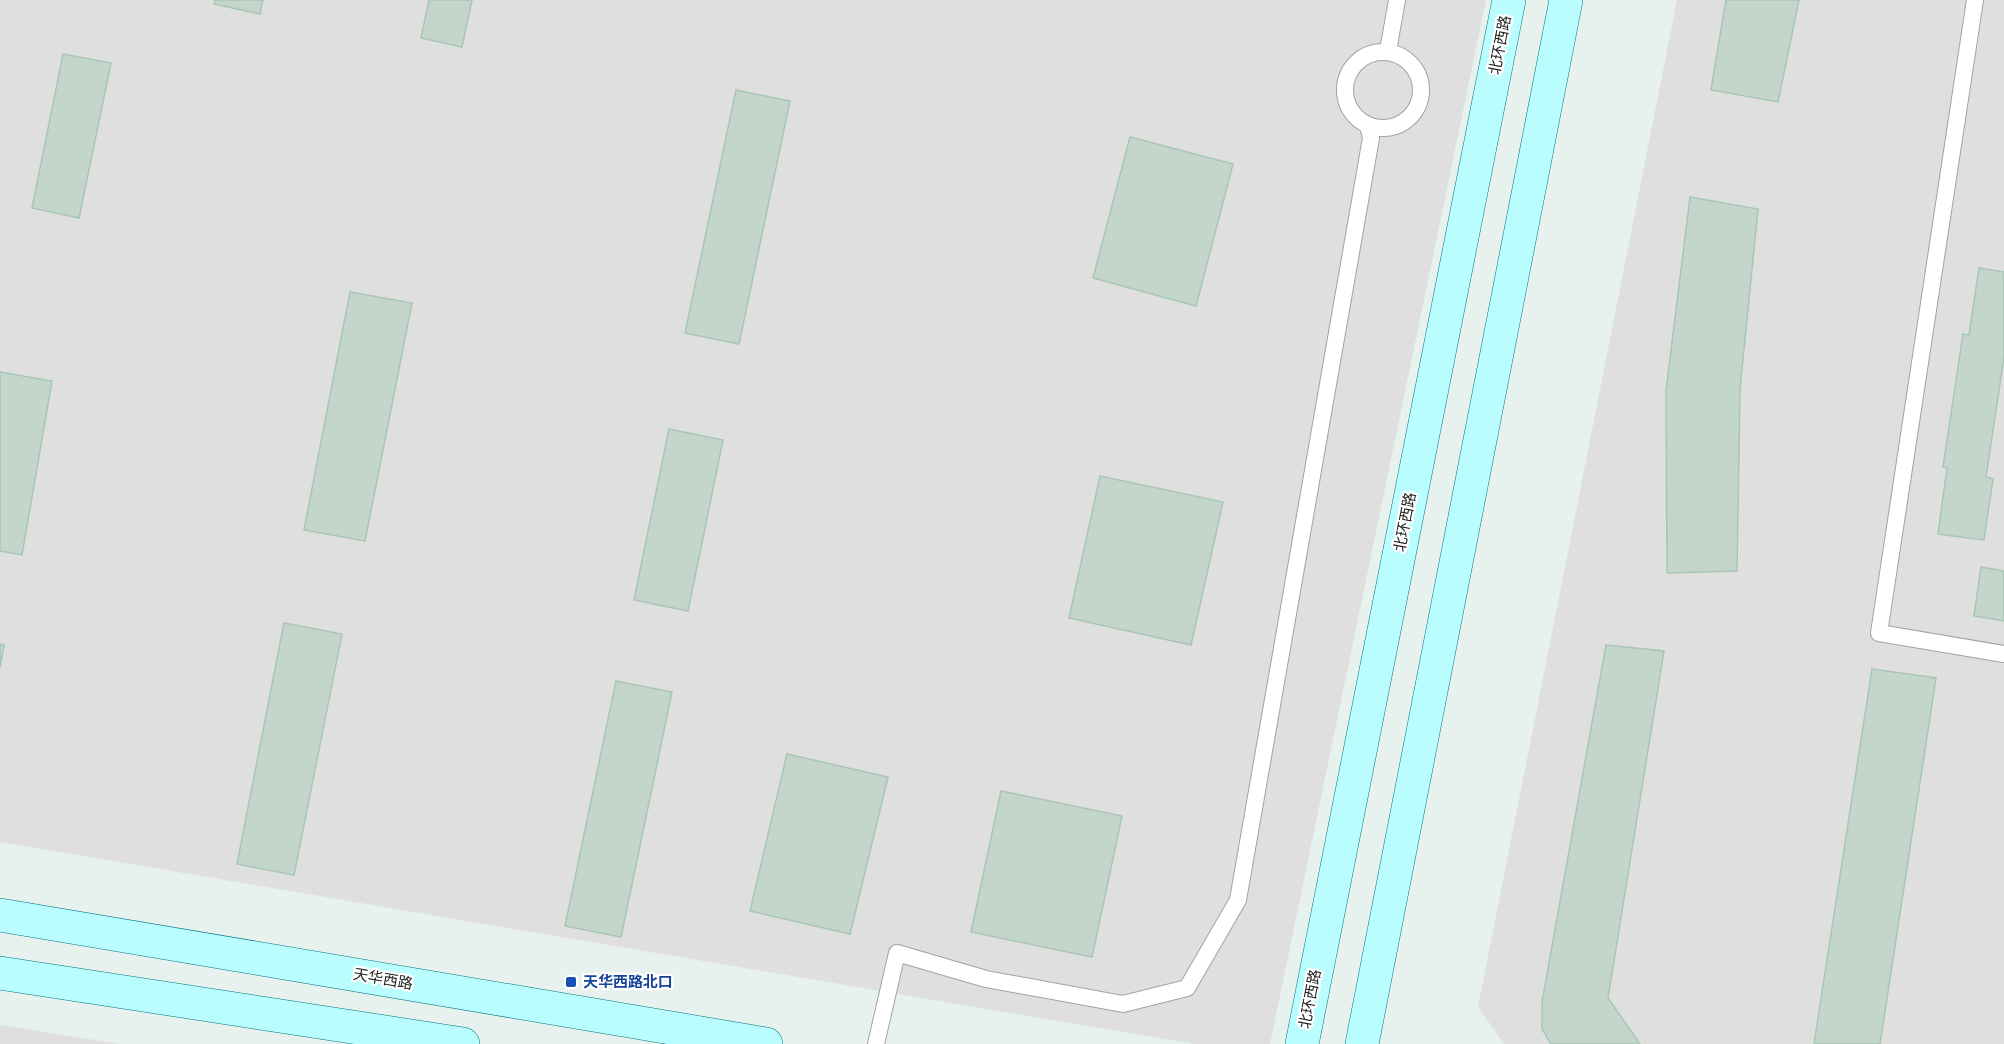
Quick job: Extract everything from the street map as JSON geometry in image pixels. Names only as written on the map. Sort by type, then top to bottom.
[{"type":"street","name":"北环西路","points":[[1302,1044],[1509,0]]},
{"type":"street","points":[[1362,1044],[1566,0]]},
{"type":"street","name":"天华西路","points":[[0,915],[766,1044]]},
{"type":"street","points":[[0,973],[463,1044]]},
{"type":"lane","points":[[1388,51],[1397,0]]},
{"type":"lane","points":[[1975,0],[1879,633],[2004,654]]},
{"type":"lane","points":[[1388,51],[1408,60],[1420,78],[1421,100],[1409,118],[1390,129],[1368,126],[1351,112],[1344,91],[1350,70],[1366,55],[1388,51]]},
{"type":"lane","points":[[876,1044],[897,953],[986,979],[1123,1004],[1187,988],[1238,900],[1369,150],[1371,138],[1368,126]]},
{"type":"shaded area","points":[[0,0],[1486,0],[1270,1044],[1194,1044],[0,842]]},
{"type":"shaded area","points":[[1677,0],[2004,0],[2004,1044],[1504,1044],[1478,1007]]},
{"type":"shaded area","points":[[0,1025],[120,1044],[0,1044]]},
{"type":"building","points":[[215,0],[263,0],[260,14],[214,4]]},
{"type":"building","points":[[429,0],[472,0],[462,47],[421,38]]},
{"type":"building","points":[[1726,0],[1799,0],[1778,102],[1711,90]]},
{"type":"building","points":[[63,54],[111,63],[79,218],[32,208]]},
{"type":"building","points":[[736,90],[790,101],[739,344],[685,333]]},
{"type":"building","points":[[1130,137],[1233,164],[1196,306],[1093,278]]},
{"type":"building","points":[[1690,197],[1758,209],[1740,389],[1737,571],[1667,573],[1666,391]]},
{"type":"building","points":[[1979,268],[2004,272],[2004,357],[1986,477],[1993,479],[1984,540],[1938,534],[1947,468],[1943,467],[1963,334],[1969,335]]},
{"type":"building","points":[[350,292],[412,303],[365,541],[304,530]]},
{"type":"building","points":[[0,372],[52,381],[22,555],[0,551]]},
{"type":"building","points":[[669,429],[723,440],[688,611],[634,600]]},
{"type":"building","points":[[1100,476],[1223,502],[1191,645],[1069,618]]},
{"type":"building","points":[[1981,567],[2004,571],[2004,621],[1974,616]]},
{"type":"building","points":[[284,623],[342,634],[294,875],[237,864]]},
{"type":"building","points":[[0,644],[4,645],[0,667]]},
{"type":"building","points":[[1606,645],[1664,651],[1608,998],[1640,1044],[1551,1044],[1542,1029],[1542,1002]]},
{"type":"building","points":[[1872,669],[1936,678],[1880,1044],[1814,1044]]},
{"type":"building","points":[[616,681],[672,692],[621,937],[565,926]]},
{"type":"building","points":[[787,754],[888,777],[850,934],[750,911]]},
{"type":"building","points":[[1001,791],[1122,816],[1092,957],[971,932]]},
{"type":"place","name":"天华西路北口","points":[[571,982]]}]
